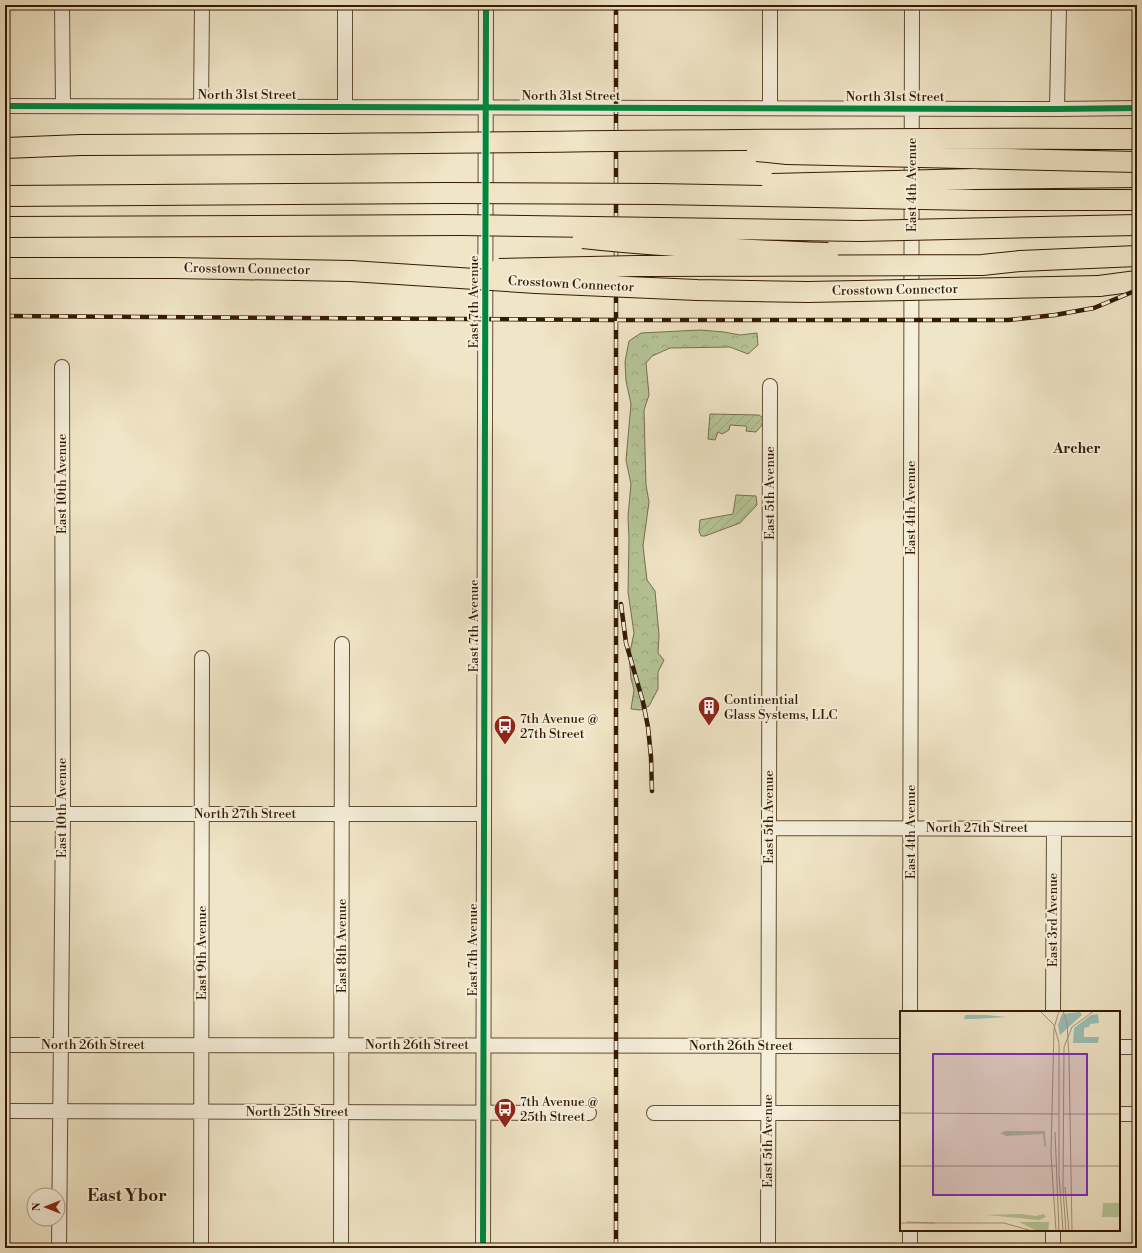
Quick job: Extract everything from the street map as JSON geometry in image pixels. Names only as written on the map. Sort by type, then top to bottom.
[{"type":"highway","points":[[5,148],[81,145],[650,142],[902,138],[1137,139]]},
{"type":"highway","points":[[650,142],[787,154],[1137,162]]},
{"type":"highway","points":[[504,193],[601,187],[1137,177]]},
{"type":"highway","points":[[5,196],[504,193],[975,200],[1137,200]]},
{"type":"highway","points":[[460,224],[616,242],[718,249],[982,257],[1020,261]]},
{"type":"highway","points":[[5,227],[460,224],[860,231],[1137,225]]},
{"type":"highway","points":[[351,271],[636,266],[982,265],[1020,261],[1137,256]]},
{"type":"highway","name":"Crosstown Connector","points":[[5,268],[173,268],[351,271],[536,283],[697,290],[808,292],[1099,286],[1137,281]]},
{"type":"highway","points":[[1099,286],[1137,288]]},
{"type":"street","points":[[62,5],[64,106]]},
{"type":"street","points":[[201,106],[202,5]]},
{"type":"street","points":[[345,5],[345,106]]},
{"type":"street","name":"East 7th Avenue","points":[[483,1248],[486,5]]},
{"type":"street","points":[[770,5],[770,108]]},
{"type":"street","name":"East 4th Avenue","points":[[910,1011],[912,5]]},
{"type":"street","points":[[1057,109],[1059,5]]},
{"type":"street","name":"North 31st Street","points":[[5,106],[1137,108]]},
{"type":"street","name":"East 10th Avenue","points":[[59,1248],[63,814],[62,367]]},
{"type":"street","name":"East 5th Avenue","points":[[768,1248],[770,386]]},
{"type":"street","name":"East 8th Avenue","points":[[341,1248],[342,644]]},
{"type":"street","name":"East 9th Avenue","points":[[201,1248],[202,658]]},
{"type":"street","name":"North 27th Street","points":[[5,814],[484,814]]},
{"type":"street","name":"North 27th Street","points":[[769,828],[1137,829]]},
{"type":"street","name":"East 3rd Avenue","points":[[1053,1011],[1054,829]]},
{"type":"street","name":"North 26th Street","points":[[5,1045],[900,1046]]},
{"type":"street","points":[[1120,1047],[1137,1047]]},
{"type":"street","name":"North 25th Street","points":[[5,1111],[589,1113]]},
{"type":"street","points":[[654,1113],[900,1113]]},
{"type":"street","points":[[1120,1114],[1137,1114]]},
{"type":"street","points":[[910,1231],[910,1248]]},
{"type":"street","points":[[1053,1231],[1053,1248]]},
{"type":"green space","points":[[700,330],[740,335],[757,333],[758,345],[748,354],[730,347],[670,348],[652,356],[646,363],[649,395],[644,410],[646,485],[649,502],[643,546],[647,580],[655,591],[659,635],[658,653],[664,660],[658,672],[658,689],[649,706],[640,710],[631,709],[634,690],[629,657],[634,633],[628,592],[628,516],[631,484],[626,460],[631,404],[626,381],[625,362],[629,341],[641,333]]},
{"type":"green space","points":[[710,414],[759,415],[763,418],[762,425],[756,432],[746,431],[747,427],[745,426],[730,425],[729,430],[722,434],[718,432],[715,440],[708,439]]},
{"type":"green space","points":[[736,495],[756,496],[757,505],[740,523],[705,536],[701,536],[699,531],[700,520],[733,514]]},
{"type":"railway","points":[[616,5],[616,1248]]},
{"type":"railway","points":[[5,316],[617,320],[1008,320],[1055,315],[1094,308],[1137,290]]},
{"type":"railway","points":[[621,604],[626,643],[643,702],[648,727],[652,791]]},
{"type":"cycle path","points":[[483,1248],[486,5]]},
{"type":"cycle path","points":[[5,106],[1137,108]]},
{"type":"place","name":"Continential Glass Systems, LLC","points":[[709,726]]},
{"type":"place","name":"7th Avenue @ 27th Street","points":[[505,746]]},
{"type":"place","name":"7th Avenue @ 25th Street","points":[[505,1128]]},
{"type":"district","name":"Archer","points":[[1077,449]]},
{"type":"district","name":"East Ybor","points":[[127,1196]]}]
